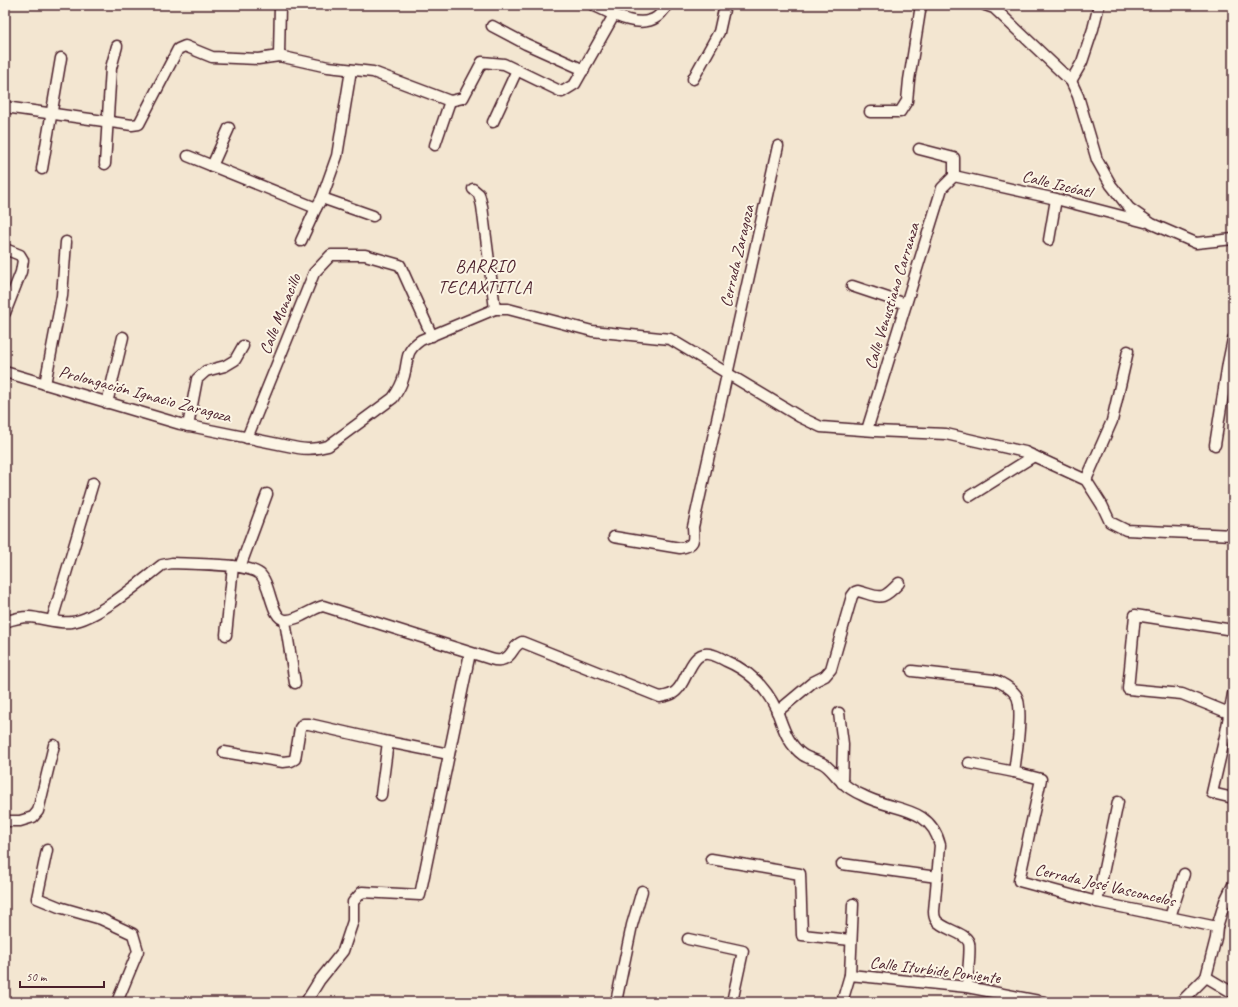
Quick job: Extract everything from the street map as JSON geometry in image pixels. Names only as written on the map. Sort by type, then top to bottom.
[{"type":"street","points":[[279,56],[280,5]]},
{"type":"street","points":[[594,5],[614,15],[632,21],[644,22],[657,17],[668,5]]},
{"type":"street","points":[[693,79],[719,32],[725,5]]},
{"type":"street","points":[[870,112],[900,112],[907,101],[921,5]]},
{"type":"street","points":[[985,5],[994,8],[1071,80],[1078,96],[1098,160],[1111,185],[1129,208],[1152,224],[1196,243],[1233,239]]},
{"type":"street","points":[[1071,80],[1082,62],[1099,5]]},
{"type":"street","points":[[5,107],[108,122],[132,125],[139,124],[178,49],[185,46],[212,57],[258,59],[279,56],[328,68],[373,72],[450,102],[463,98],[482,62],[504,64],[562,92],[575,84],[614,15]]},
{"type":"street","points":[[492,26],[526,44],[584,70]]},
{"type":"street","points":[[105,164],[111,68],[117,46]]},
{"type":"street","points":[[42,169],[60,58]]},
{"type":"street","points":[[301,241],[322,198],[337,156],[351,70]]},
{"type":"street","points":[[493,122],[517,70]]},
{"type":"street","points":[[435,145],[450,102]]},
{"type":"street","points":[[212,166],[229,128]]},
{"type":"street","name":"Cerrada Zaragoza","points":[[614,537],[680,548],[692,544],[694,539],[693,527],[778,146]]},
{"type":"street","points":[[919,148],[954,158],[954,176]]},
{"type":"street","points":[[188,156],[316,208]]},
{"type":"street","name":"Calle Izcóatl","points":[[954,176],[1152,224]]},
{"type":"street","name":"Calle Venustiano Carranza","points":[[868,430],[942,188],[954,176]]},
{"type":"street","points":[[473,189],[479,194],[482,206],[495,309]]},
{"type":"street","points":[[322,198],[373,216]]},
{"type":"street","points":[[1049,240],[1056,200]]},
{"type":"street","points":[[45,384],[62,296],[66,242]]},
{"type":"street","points":[[5,249],[20,255],[23,260],[21,272],[5,313]]},
{"type":"street","name":"Calle Monacillo","points":[[247,438],[314,273],[331,255],[365,255],[400,265],[432,336]]},
{"type":"street","points":[[852,286],[906,304]]},
{"type":"street","name":"Prolongación Ignacio Zaragoza","points":[[5,372],[188,426],[308,450],[318,449],[328,446],[393,398],[400,389],[405,374],[407,356],[412,346],[421,340],[495,309],[508,309],[592,330],[670,339],[728,372],[800,417],[821,427],[946,434],[1025,452],[1086,480]]},
{"type":"street","points":[[107,403],[124,337]]},
{"type":"street","points":[[1215,445],[1233,339]]},
{"type":"street","points":[[188,426],[197,379],[206,371],[225,366],[235,360],[243,346]]},
{"type":"street","points":[[1128,351],[1112,421],[1086,480],[1102,505],[1110,522],[1126,530],[1233,535]]},
{"type":"street","points":[[970,496],[1034,456]]},
{"type":"street","points":[[52,620],[93,483]]},
{"type":"street","points":[[226,635],[237,566],[267,494]]},
{"type":"street","points":[[5,622],[16,618],[27,617],[71,622],[82,620],[109,606],[162,565],[172,563],[237,566],[254,570],[261,575],[267,583],[279,618],[285,621],[294,619],[323,606],[491,660],[503,660],[511,654],[516,644],[522,642],[660,697],[670,695],[677,690],[693,662],[701,656],[708,654],[718,657],[736,665],[756,678],[770,698],[787,737],[795,748],[803,755],[823,763],[842,783],[865,797],[912,812],[925,819],[936,832],[940,844],[934,911],[935,919],[940,924],[965,937],[969,942],[967,987]]},
{"type":"street","points":[[777,712],[831,669],[854,592],[858,591],[882,597],[889,594],[899,583]]},
{"type":"street","points":[[1229,713],[1182,694],[1128,689],[1135,615],[1233,630]]},
{"type":"street","points":[[285,621],[295,683]]},
{"type":"street","points":[[306,1002],[319,981],[343,952],[353,921],[354,902],[362,892],[420,896],[470,653]]},
{"type":"street","points":[[912,671],[994,680],[1001,682],[1017,696],[1020,714],[1014,772]]},
{"type":"street","points":[[1233,694],[1212,793],[1233,798]]},
{"type":"street","points":[[839,713],[843,744],[842,783]]},
{"type":"street","points":[[224,752],[283,762],[290,761],[295,759],[300,728],[303,724],[309,724],[449,754]]},
{"type":"street","points":[[381,795],[388,742]]},
{"type":"street","points":[[5,821],[20,821],[33,817],[38,810],[54,745]]},
{"type":"street","name":"Cerrada José Vasconcelos","points":[[969,764],[1014,772],[1041,779],[1019,882],[1097,902],[1217,927]]},
{"type":"street","points":[[1097,902],[1118,802]]},
{"type":"street","points":[[47,850],[37,898],[59,907],[101,919],[133,934],[138,952],[117,1002]]},
{"type":"street","points":[[711,859],[800,874],[802,935],[851,940]]},
{"type":"street","points":[[842,864],[937,877]]},
{"type":"street","points":[[1170,917],[1184,874]]},
{"type":"street","points":[[1181,1002],[1206,977],[1216,938],[1217,927],[1225,901],[1233,885]]},
{"type":"street","points":[[616,1002],[632,925],[642,891]]},
{"type":"street","points":[[850,975],[853,904]]},
{"type":"street","points":[[688,939],[743,951],[732,1002]]},
{"type":"street","name":"Calle Iturbide Poniente","points":[[842,1002],[850,975],[967,987],[1044,1002]]},
{"type":"street","points":[[1206,977],[1233,993]]},
{"type":"district","name":"BARRIO TECAXTITLA","points":[[485,276]]}]
